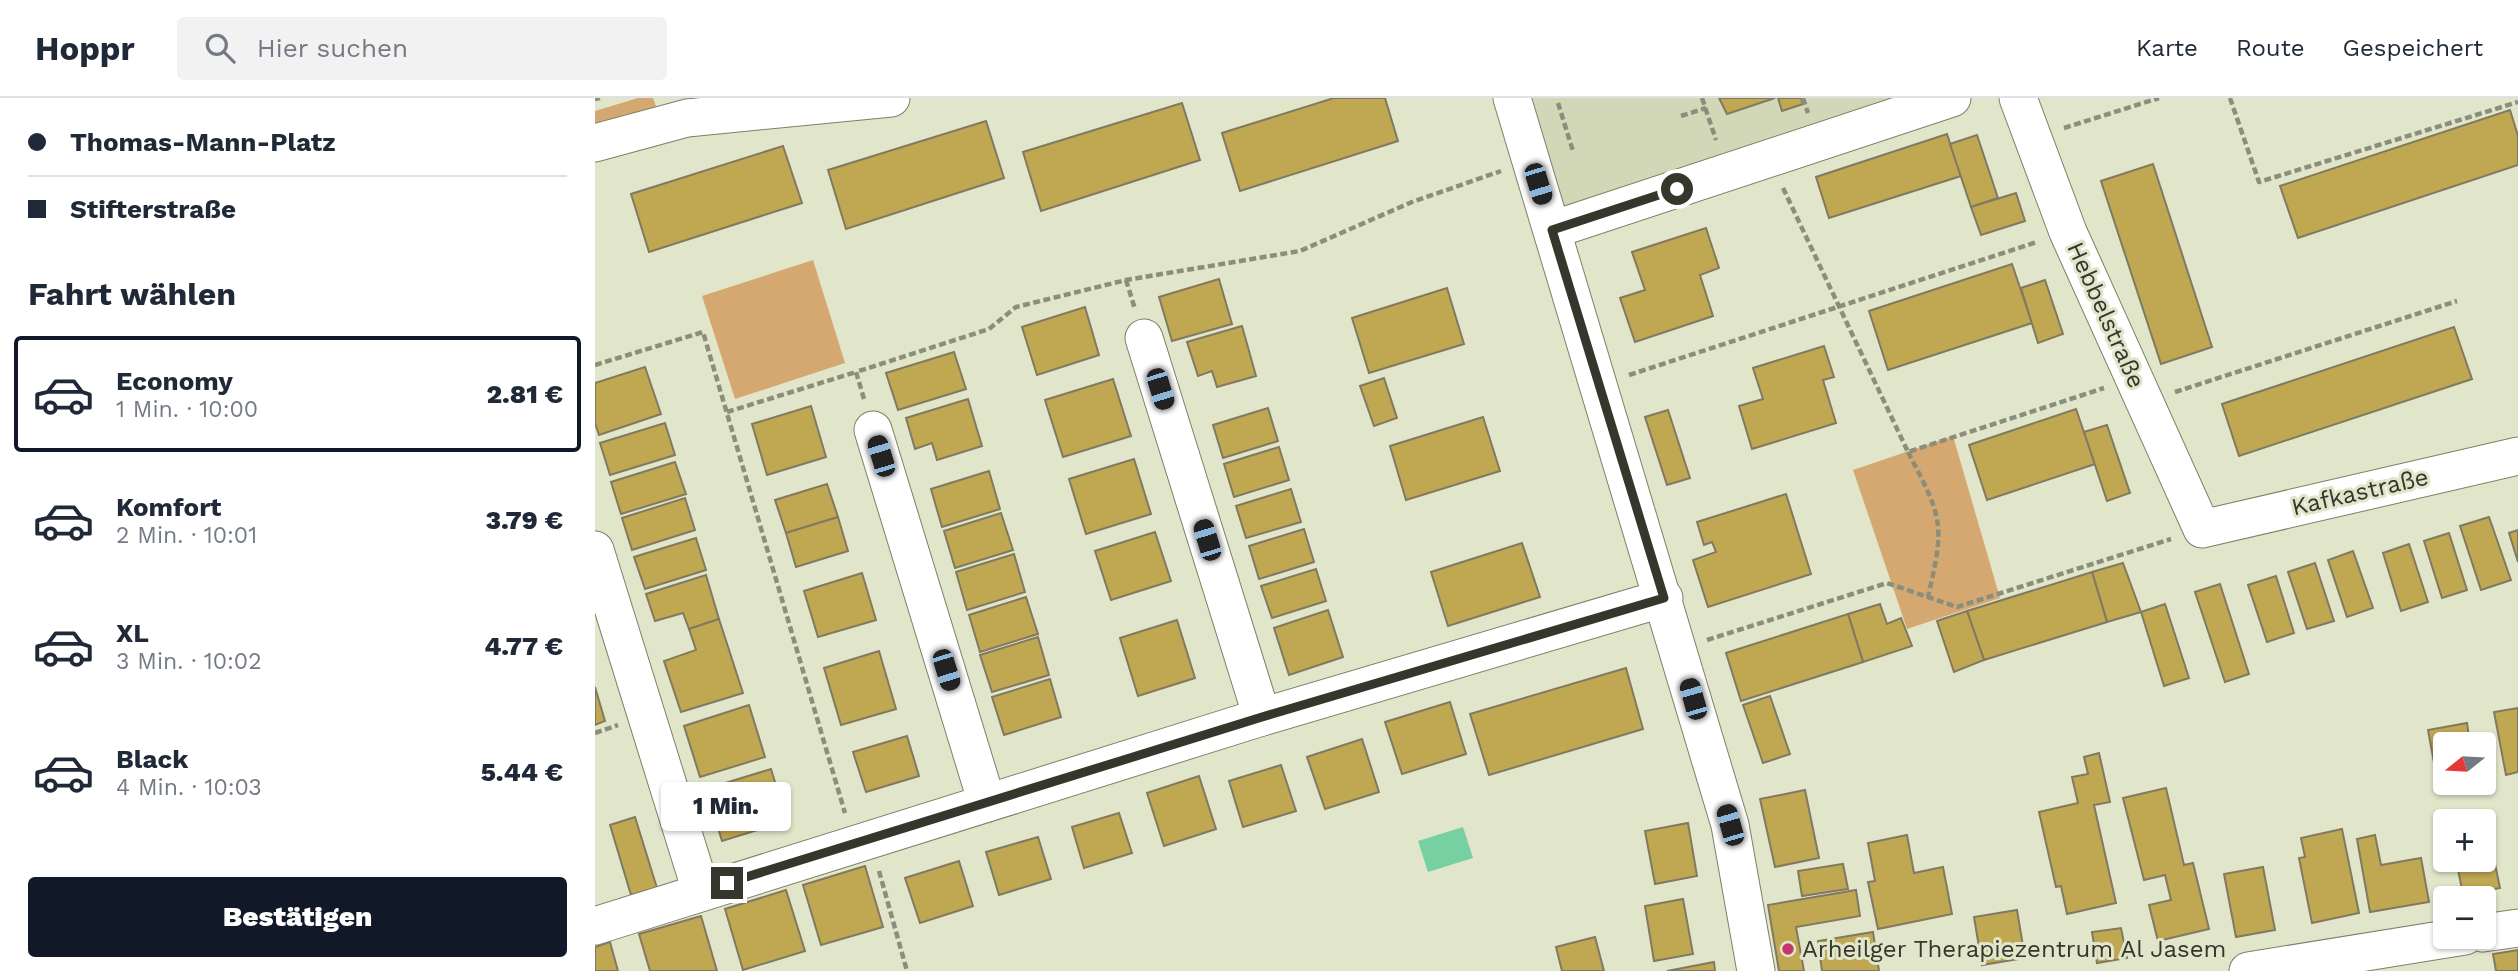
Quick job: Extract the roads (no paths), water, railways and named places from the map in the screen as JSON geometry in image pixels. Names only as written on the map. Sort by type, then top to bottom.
[{"type":"street","points":[[595,143],[684,108],[891,98]]},
{"type":"street","points":[[1513,98],[1730,825],[1756,971]]},
{"type":"street","points":[[1552,230],[1952,98]]},
{"type":"street","name":"Hebbelstraße","points":[[2018,98],[2068,232],[2202,529]]},
{"type":"street","points":[[1144,338],[1262,717]]},
{"type":"street","points":[[873,430],[987,803]]},
{"type":"street","name":"Kafkastraße","points":[[2202,529],[2518,456]]},
{"type":"street","points":[[595,550],[701,891]]},
{"type":"street","points":[[595,926],[1262,717],[1664,598]]},
{"type":"street","points":[[2496,931],[2518,928]]},
{"type":"street","points":[[2248,971],[2433,941]]},
{"type":"place","name":"Arheilger Therapiezentrum Al Jasem","points":[[1788,949]]}]
